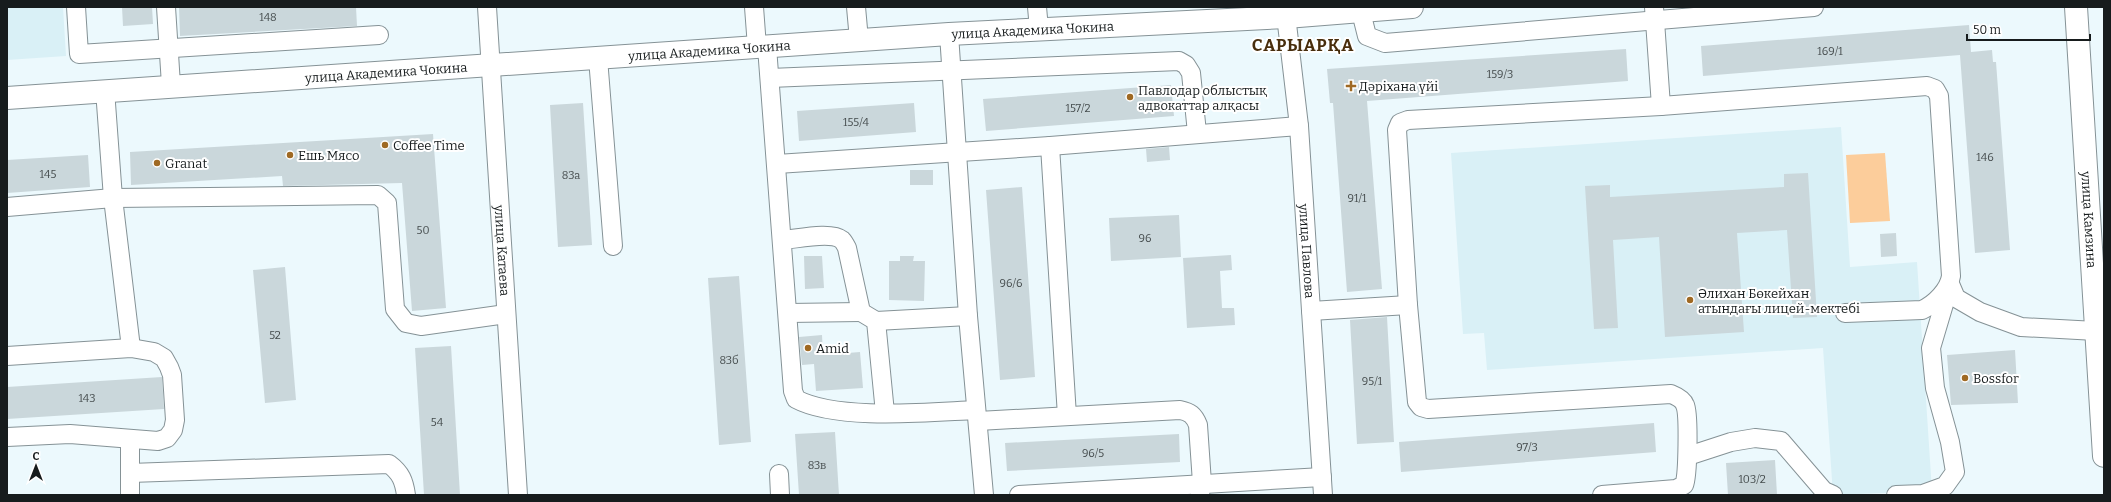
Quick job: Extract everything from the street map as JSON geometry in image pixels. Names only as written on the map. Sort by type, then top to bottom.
[{"type":"main road","name":"улица Академика Чокина","points":[[7,98],[171,85],[1285,12],[1361,12],[1412,7]]},
{"type":"main road","name":"улица Камзина","points":[[2076,7],[2104,456]]},
{"type":"street","points":[[76,7],[79,54],[379,34]]},
{"type":"street","points":[[166,7],[171,85]]},
{"type":"street","name":"улица Катаева","points":[[487,7],[489,65],[518,495]]},
{"type":"street","points":[[754,7],[770,78],[793,391],[796,399],[806,404],[845,411],[884,413],[1067,416],[1180,410],[1187,411],[1195,418],[1198,425],[1201,489]]},
{"type":"street","points":[[856,7],[859,40]]},
{"type":"street","points":[[1037,7],[1039,29]]},
{"type":"street","points":[[1361,12],[1367,36],[1385,43],[1655,14],[1814,7]]},
{"type":"street","name":"улица Павлова","points":[[1285,12],[1299,126],[1323,495]]},
{"type":"street","points":[[1655,14],[1661,106]]},
{"type":"street","points":[[949,34],[953,69],[968,316],[984,495]]},
{"type":"street","points":[[598,58],[614,246]]},
{"type":"street","points":[[770,78],[1179,60],[1186,65],[1191,73],[1197,133]]},
{"type":"street","points":[[1602,495],[1676,490],[1684,485],[1687,478],[1688,456],[1686,404],[1680,398],[1671,394],[1428,409],[1421,407],[1417,402],[1408,305],[1398,130],[1400,123],[1408,120],[1661,106],[1927,86],[1935,89],[1939,96],[1951,276],[1931,348],[1935,388],[1950,442],[1954,472],[1945,486],[1923,494],[1896,495]]},
{"type":"street","points":[[105,90],[113,198],[131,348]]},
{"type":"street","points":[[777,164],[1050,146],[1299,126]]},
{"type":"street","points":[[1050,146],[1067,416]]},
{"type":"street","points":[[7,207],[113,198],[378,195],[387,203],[395,309],[406,323],[421,326],[506,314]]},
{"type":"street","points":[[783,240],[823,236],[843,240],[851,257],[868,316],[884,413]]},
{"type":"street","points":[[1950,284],[1956,298],[1980,312],[2021,328],[2096,331]]},
{"type":"street","points":[[1845,313],[1922,310],[1931,306],[1950,284]]},
{"type":"street","points":[[1311,311],[1408,305]]},
{"type":"street","points":[[788,313],[868,316],[968,316]]},
{"type":"street","points":[[7,356],[131,348],[154,352],[164,358],[172,375],[175,420],[173,430],[167,438],[158,441],[130,440],[70,434],[7,437]]},
{"type":"street","points":[[1688,456],[1731,442],[1755,438],[1781,441],[1824,491],[1833,495]]},
{"type":"street","points":[[130,440],[130,495]]},
{"type":"street","points":[[130,472],[389,464],[397,470],[404,481],[406,495]]},
{"type":"street","points":[[779,474],[780,495]]},
{"type":"street","points":[[1019,495],[1201,489],[1322,477]]},
{"type":"shaded area","points":[[7,7],[63,7],[66,56],[7,60]]},
{"type":"shaded area","name":"Әлихан Бөкейхан атындағы лицей-мектебі","points":[[1841,127],[1850,267],[1917,262],[1932,491],[1833,495],[1823,348],[1487,370],[1484,333],[1463,334],[1451,153]]},
{"type":"shaded area","points":[[1885,153],[1890,221],[1850,223],[1846,155]]},
{"type":"building","points":[[122,7],[152,7],[153,24],[123,26]]},
{"type":"building","points":[[179,7],[356,7],[357,26],[180,36]]},
{"type":"building","points":[[1969,25],[1971,52],[1992,50],[1993,62],[1996,62],[2010,250],[1975,253],[1960,55],[1703,76],[1701,46]]},
{"type":"building","points":[[1626,49],[1628,81],[1367,101],[1382,289],[1347,292],[1333,103],[1330,103],[1327,69]]},
{"type":"building","points":[[1171,85],[1174,116],[986,131],[983,99]]},
{"type":"building","points":[[583,103],[592,245],[558,247],[550,105]]},
{"type":"building","points":[[914,103],[916,132],[799,141],[797,111]]},
{"type":"building","points":[[433,134],[446,308],[412,311],[402,183],[283,186],[282,176],[131,185],[130,152]]},
{"type":"building","points":[[1169,147],[1170,160],[1147,162],[1146,149]]},
{"type":"building","points":[[88,155],[90,187],[7,193],[7,160]]},
{"type":"building","points":[[910,170],[933,170],[933,185],[910,185]]},
{"type":"building","points":[[1808,173],[1817,317],[1793,318],[1787,230],[1737,233],[1744,332],[1665,337],[1659,237],[1613,240],[1618,328],[1594,329],[1585,186],[1610,185],[1610,197],[1784,187],[1784,174]]},
{"type":"building","points":[[1022,187],[1035,377],[1000,380],[986,190]]},
{"type":"building","points":[[1179,215],[1181,257],[1111,261],[1109,218]]},
{"type":"building","points":[[1896,233],[1897,256],[1881,257],[1880,234]]},
{"type":"building","points":[[1231,255],[1232,270],[1220,271],[1222,308],[1234,308],[1235,325],[1187,328],[1183,258]]},
{"type":"building","points":[[804,256],[822,256],[824,288],[805,289]]},
{"type":"building","points":[[900,256],[914,256],[913,261],[925,261],[924,301],[889,300],[889,261],[900,261]]},
{"type":"building","points":[[285,267],[296,400],[265,403],[253,270]]},
{"type":"building","points":[[739,276],[751,442],[719,445],[708,278]]},
{"type":"building","points":[[1387,317],[1394,442],[1357,444],[1350,320]]},
{"type":"building","points":[[822,335],[823,355],[860,352],[863,388],[816,391],[814,364],[802,365],[799,337]]},
{"type":"building","points":[[451,346],[460,495],[424,495],[415,348]]},
{"type":"building","points":[[2015,350],[2018,403],[1951,405],[1947,355]]},
{"type":"building","points":[[162,377],[164,409],[7,419],[7,387]]},
{"type":"building","points":[[1654,423],[1656,452],[1401,472],[1399,442]]},
{"type":"building","points":[[835,432],[839,495],[799,495],[795,434]]},
{"type":"building","points":[[1179,434],[1180,462],[1007,471],[1005,443]]},
{"type":"building","points":[[1775,460],[1777,495],[1728,495],[1726,463]]},
{"type":"place","name":"Дәріхана үйі","points":[[1351,86]]},
{"type":"place","name":"Павлодар облыстық адвокаттар алқасы","points":[[1130,97]]},
{"type":"place","name":"Coffee Time","points":[[385,145]]},
{"type":"place","name":"Ешь Мясо","points":[[290,155]]},
{"type":"place","name":"Granat","points":[[157,163]]},
{"type":"place","name":"Әлихан Бөкейхан атындағы лицей-мектебі","points":[[1690,300]]},
{"type":"place","name":"Amid","points":[[808,348]]},
{"type":"place","name":"Bossfor","points":[[1965,378]]},
{"type":"district","name":"САРЫАРҚА","points":[[1303,45]]}]
